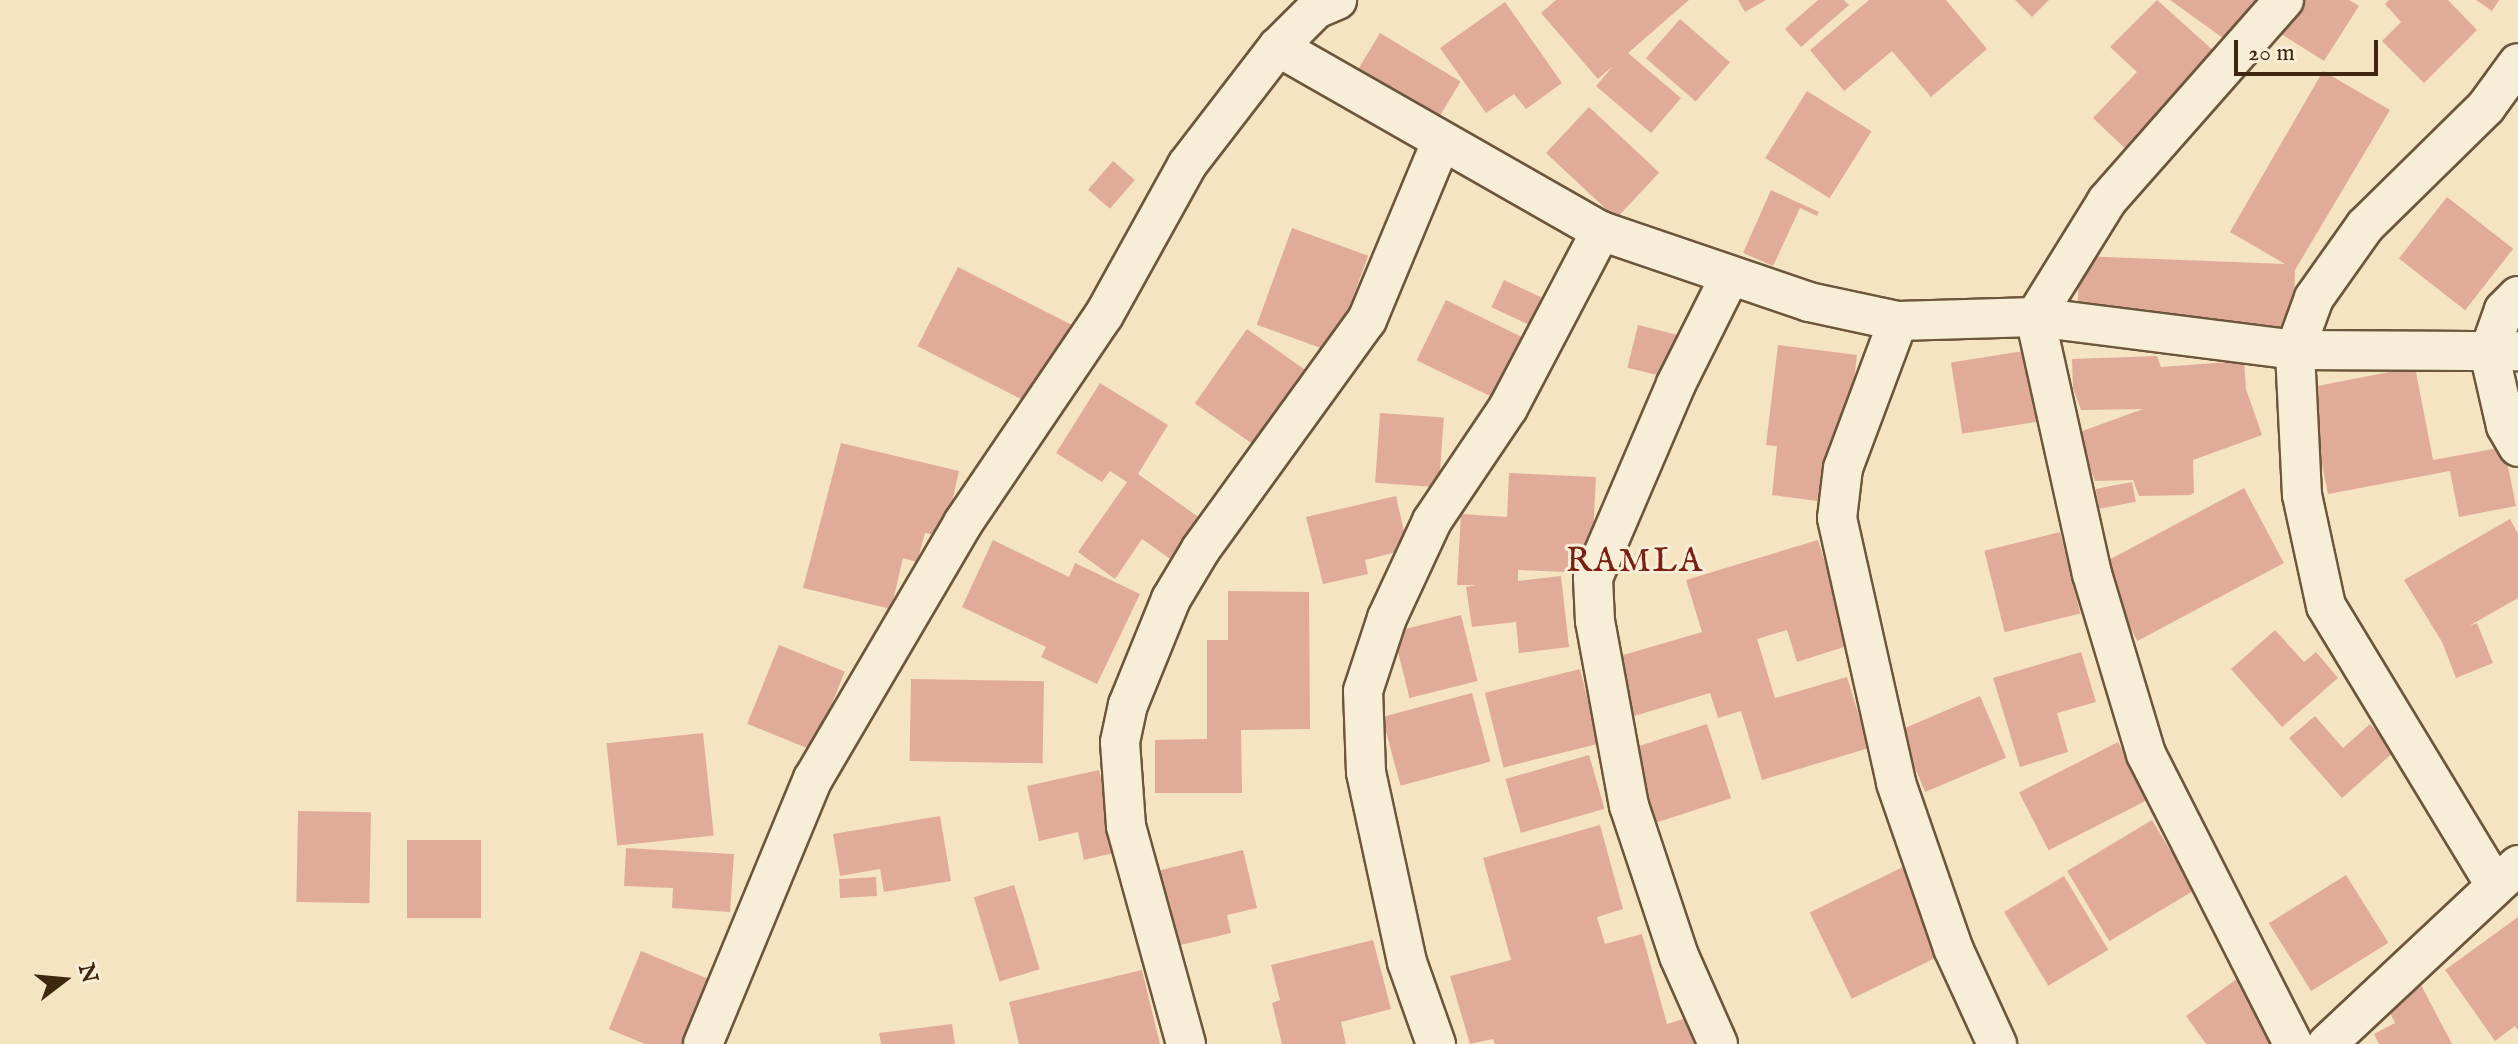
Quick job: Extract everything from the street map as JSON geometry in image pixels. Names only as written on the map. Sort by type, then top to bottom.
[{"type":"street","points":[[2284,0],[2107,201],[2035,317],[2092,574],[2146,754],[2293,1044]]},
{"type":"street","points":[[703,1044],[813,779],[963,523],[1104,315],[1187,165],[1278,47],[1322,3]]},
{"type":"street","points":[[1278,47],[1601,231],[1809,302],[1898,321],[2035,317],[2295,350],[2504,352]]},
{"type":"street","points":[[2327,1044],[2507,875],[2326,606],[2302,495],[2295,350],[2314,298],[2365,226],[2486,107],[2518,63]]},
{"type":"street","points":[[1186,1044],[1126,826],[1120,742],[1128,705],[1171,599],[1201,549],[1367,320],[1441,142]]},
{"type":"street","points":[[1436,1044],[1407,962],[1366,772],[1363,691],[1387,618],[1432,521],[1508,408],[1601,231]]},
{"type":"street","points":[[1718,1044],[1679,956],[1629,806],[1595,621],[1593,578],[1676,384],[1730,276]]},
{"type":"street","points":[[2518,296],[2504,310],[2506,426],[2518,447]]},
{"type":"street","points":[[1898,321],[1843,468],[1837,518],[1896,783],[1953,948],[1997,1044]]},
{"type":"building","points":[[1556,0],[1689,0],[1628,53],[1681,98],[1651,133],[1596,86],[1613,66],[1598,79],[1541,13]]},
{"type":"building","points":[[1738,0],[1766,0],[1745,12]]},
{"type":"building","points":[[1818,0],[1844,0],[1849,5],[1801,47],[1785,29]]},
{"type":"building","points":[[1869,0],[1946,0],[1987,49],[1931,97],[1892,51],[1844,91],[1810,50]]},
{"type":"building","points":[[2015,0],[2049,0],[2032,17]]},
{"type":"building","points":[[2157,0],[2225,61],[2133,156],[2093,118],[2137,72],[2110,47]]},
{"type":"building","points":[[2170,0],[2262,0],[2230,43]]},
{"type":"building","points":[[2298,0],[2349,0],[2359,6],[2324,61],[2278,32]]},
{"type":"building","points":[[2389,0],[2448,0],[2477,30],[2424,83],[2382,41],[2401,22],[2385,4]]},
{"type":"building","points":[[2476,0],[2499,0],[2492,11]]},
{"type":"building","points":[[1505,2],[1562,83],[1526,109],[1514,94],[1486,113],[1440,48]]},
{"type":"building","points":[[1680,19],[1730,62],[1696,102],[1646,58]]},
{"type":"building","points":[[1380,33],[1461,81],[1430,133],[1349,84]]},
{"type":"building","points":[[2323,71],[2390,110],[2295,270],[2293,337],[2077,317],[2080,256],[2285,264],[2230,232]]},
{"type":"building","points":[[1807,91],[1871,131],[1830,198],[1765,158]]},
{"type":"building","points":[[1589,107],[1659,172],[1616,219],[1546,153]]},
{"type":"building","points":[[1113,161],[1135,180],[1110,209],[1088,190]]},
{"type":"building","points":[[1771,190],[1819,212],[1817,216],[1800,208],[1773,266],[1743,253]]},
{"type":"building","points":[[2447,197],[2513,249],[2465,310],[2399,258]]},
{"type":"building","points":[[1292,228],[1368,256],[1333,352],[1257,325]]},
{"type":"building","points":[[958,267],[1077,328],[1037,407],[918,346]]},
{"type":"building","points":[[1504,280],[1544,299],[1531,326],[1491,307]]},
{"type":"building","points":[[1446,300],[1522,337],[1493,397],[1417,360]]},
{"type":"building","points":[[1638,325],[1677,335],[1666,377],[1627,368]]},
{"type":"building","points":[[1247,329],[1304,369],[1252,444],[1195,404]]},
{"type":"building","points":[[1778,345],[1857,355],[1846,448],[1832,503],[1772,495],[1777,446],[1766,445]]},
{"type":"building","points":[[2030,350],[2041,421],[1962,434],[1951,363]]},
{"type":"building","points":[[2157,356],[2161,367],[2244,361],[2246,389],[2262,435],[2193,460],[2194,493],[2190,495],[2139,496],[2133,480],[2095,481],[2077,433],[2143,409],[2081,410],[2073,388],[2072,359]]},
{"type":"building","points":[[2415,367],[2433,460],[2504,447],[2516,506],[2459,517],[2450,471],[2328,494],[2307,388]]},
{"type":"building","points":[[1100,383],[1168,425],[1138,474],[1204,521],[1176,563],[1142,539],[1115,579],[1078,552],[1127,482],[1110,471],[1102,482],[1056,453]]},
{"type":"building","points":[[1380,413],[1444,417],[1439,487],[1375,483]]},
{"type":"building","points":[[841,443],[959,471],[944,537],[925,533],[917,562],[903,558],[891,609],[803,588]]},
{"type":"building","points":[[1509,473],[1596,477],[1591,573],[1518,570],[1518,581],[1561,576],[1569,647],[1519,653],[1516,622],[1472,627],[1466,587],[1476,585],[1457,585],[1461,514],[1507,517]]},
{"type":"building","points":[[2132,482],[2136,502],[2099,509],[2096,489]]},
{"type":"building","points":[[2244,488],[2284,563],[2137,641],[2097,566]]},
{"type":"building","points":[[1396,496],[1408,549],[1365,560],[1368,574],[1323,584],[1306,517]]},
{"type":"building","points":[[2510,519],[2518,534],[2518,598],[2469,626],[2477,623],[2493,663],[2456,678],[2442,642],[2404,580]]},
{"type":"building","points":[[2060,532],[2080,614],[2005,632],[1984,551]]},
{"type":"building","points":[[993,540],[1069,577],[1075,563],[1140,594],[1097,684],[1041,657],[1046,647],[962,607]]},
{"type":"building","points":[[1818,540],[1850,645],[1797,662],[1787,630],[1757,639],[1775,698],[1847,677],[1869,748],[1762,780],[1741,711],[1718,718],[1710,693],[1631,717],[1613,658],[1702,632],[1686,580]]},
{"type":"building","points":[[1228,591],[1309,592],[1310,729],[1241,730],[1242,793],[1155,793],[1155,740],[1207,739],[1207,640],[1228,640]]},
{"type":"building","points":[[1461,615],[1477,681],[1410,698],[1393,632]]},
{"type":"building","points":[[2275,630],[2304,662],[2316,652],[2338,678],[2282,727],[2231,669]]},
{"type":"building","points":[[779,645],[845,672],[813,750],[747,724]]},
{"type":"building","points":[[2081,652],[2096,702],[2057,713],[2068,752],[2020,767],[1993,678]]},
{"type":"building","points":[[1580,669],[1599,744],[1504,767],[1485,693]]},
{"type":"building","points":[[911,679],[1044,681],[1043,763],[910,761]]},
{"type":"building","points":[[1472,693],[1490,762],[1401,786],[1382,717]]},
{"type":"building","points":[[1980,696],[2006,758],[1925,792],[1899,730]]},
{"type":"building","points":[[2315,716],[2343,748],[2370,724],[2395,751],[2342,798],[2289,738]]},
{"type":"building","points":[[1707,724],[1731,798],[1646,826],[1622,752]]},
{"type":"building","points":[[703,733],[714,835],[617,846],[607,743]]},
{"type":"building","points":[[2118,742],[2148,800],[2049,850],[2019,792]]},
{"type":"building","points":[[1589,755],[1604,809],[1521,833],[1505,779]]},
{"type":"building","points":[[1099,770],[1118,852],[1084,860],[1078,832],[1039,841],[1027,786]]},
{"type":"building","points":[[298,811],[371,812],[369,903],[296,902]]},
{"type":"building","points":[[940,816],[951,881],[884,892],[880,869],[840,876],[833,834]]},
{"type":"building","points":[[2152,820],[2194,890],[2109,941],[2067,871]]},
{"type":"building","points":[[1600,825],[1623,909],[1597,917],[1605,944],[1642,934],[1667,1024],[1693,1016],[1700,1044],[1495,1044],[1493,1039],[1470,1044],[1450,976],[1511,960],[1483,858]]},
{"type":"building","points":[[407,840],[481,840],[481,918],[407,918]]},
{"type":"building","points":[[626,848],[734,854],[730,912],[672,908],[673,888],[624,886]]},
{"type":"building","points":[[1243,850],[1257,908],[1227,915],[1231,933],[1172,947],[1153,872]]},
{"type":"building","points":[[1905,866],[1947,952],[1852,999],[1810,912]]},
{"type":"building","points":[[2346,875],[2388,943],[2311,991],[2269,923]]},
{"type":"building","points":[[2064,876],[2108,950],[2048,986],[2004,912]]},
{"type":"building","points":[[876,877],[877,896],[840,898],[839,879]]},
{"type":"building","points":[[1014,885],[1040,969],[1000,981],[974,897]]},
{"type":"building","points":[[2518,917],[2518,1030],[2515,1026],[2495,1041],[2445,970]]},
{"type":"building","points":[[1373,940],[1391,1009],[1341,1022],[1346,1044],[1282,1044],[1272,1003],[1280,1000],[1271,965]]},
{"type":"building","points":[[641,951],[711,980],[684,1044],[645,1044],[609,1029]]},
{"type":"building","points":[[1142,970],[1160,1044],[1019,1044],[1009,1002]]},
{"type":"building","points":[[2242,975],[2289,1044],[2206,1044],[2186,1016]]},
{"type":"building","points":[[2421,985],[2452,1044],[2379,1044],[2374,1034],[2395,1023],[2385,1003]]},
{"type":"building","points":[[952,1024],[955,1044],[881,1044],[879,1033]]},
{"type":"district","name":"RAMLA","points":[[1635,562]]}]
